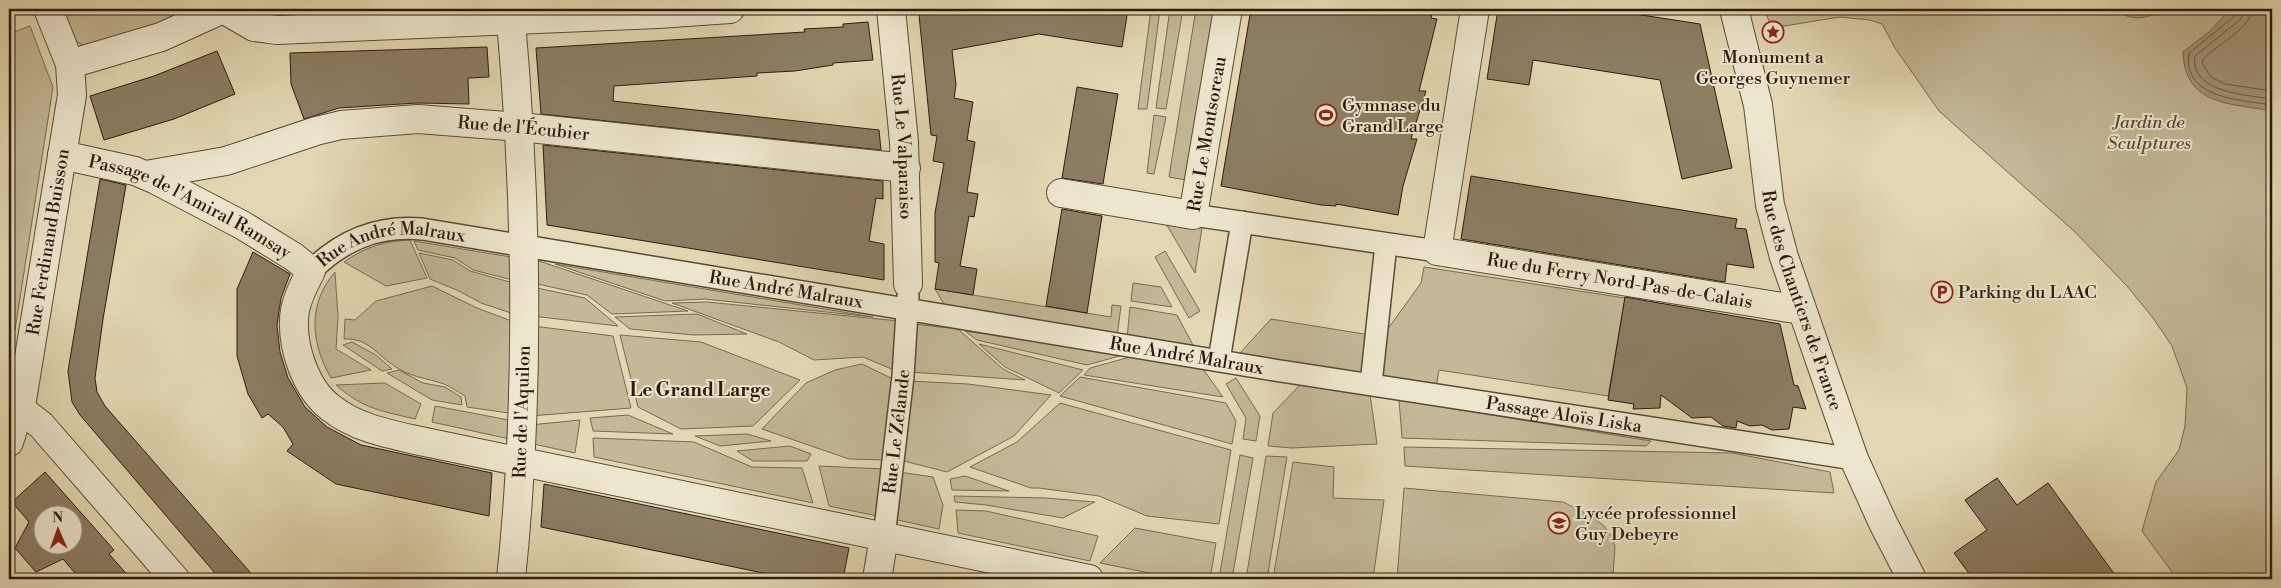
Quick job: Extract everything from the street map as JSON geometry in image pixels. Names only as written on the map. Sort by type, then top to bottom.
[{"type":"street","name":"Rue Ferdinand Buisson","points":[[9,442],[20,409],[72,95],[70,64],[48,9]]},
{"type":"street","points":[[70,64],[161,37],[223,9],[242,22],[265,30],[510,14],[658,14],[730,9]]},
{"type":"street","name":"Rue Le Valparaiso","points":[[892,9],[901,91],[906,168],[908,296]]},
{"type":"street","name":"Rue Le Montsoreau","points":[[1061,193],[1193,215],[1228,9]]},
{"type":"street","points":[[1193,215],[1437,251],[1476,9]]},
{"type":"street","name":"Rue des Chantiers de France","points":[[1733,9],[1758,105],[1773,218],[1801,310],[1854,459],[1883,523],[1912,579]]},
{"type":"street","name":"Rue de l'Aquilon","points":[[510,14],[520,127],[525,245],[525,348],[521,462],[511,579]]},
{"type":"street","name":"Rue de l'Écubier","points":[[146,175],[226,161],[316,131],[353,123],[418,119],[520,127],[906,168]]},
{"type":"street","name":"Passage de l'Amiral Ramsay","points":[[62,155],[146,175],[249,229],[294,257],[311,271]]},
{"type":"street","points":[[1219,360],[1242,222]]},
{"type":"street","name":"Rue André Malraux","points":[[1089,579],[389,434],[354,422],[329,407],[320,397],[307,376],[296,346],[295,312],[299,295],[311,271],[344,243],[373,231],[422,229],[525,245],[908,296],[1274,370]]},
{"type":"street","points":[[1371,384],[1386,244]]},
{"type":"street","name":"Rue du Ferry Nord-Pas-de-Calais","points":[[1437,251],[1801,310]]},
{"type":"street","name":"Rue Le Zélande","points":[[876,579],[884,537],[903,376],[908,296]]},
{"type":"street","name":"Passage Aloïs Liska","points":[[1274,370],[1854,459]]},
{"type":"street","points":[[20,409],[41,425],[175,579]]},
{"type":"green space","points":[[62,9],[193,9],[135,33],[87,48],[76,41]]},
{"type":"green space","points":[[1151,9],[1160,9],[1147,109],[1138,109]]},
{"type":"green space","points":[[1170,9],[1183,9],[1166,109],[1156,108]]},
{"type":"green space","points":[[1196,9],[1214,9],[1186,180],[1169,177]]},
{"type":"green space","name":"Jardin de Sculptures","points":[[1764,9],[2272,9],[2272,579],[2177,579],[2142,531],[2156,482],[2179,450],[2185,426],[2187,388],[2172,346],[2153,318],[2127,286],[2074,231],[1939,111],[1895,48],[1882,24],[1870,20],[1840,17],[1772,28]]},
{"type":"green space","points":[[30,26],[53,87],[15,330],[9,331],[9,34]]},
{"type":"green space","points":[[1154,115],[1166,117],[1154,174],[1147,173]]},
{"type":"green space","points":[[1165,222],[1202,228],[1195,273]]},
{"type":"green space","points":[[410,240],[427,278],[386,286],[344,262],[360,252],[375,246]]},
{"type":"green space","points":[[414,241],[517,258],[517,281],[473,270],[455,258],[418,250]]},
{"type":"green space","points":[[1165,251],[1200,311],[1189,318],[1155,257]]},
{"type":"green space","points":[[419,253],[453,260],[470,271],[517,284],[517,315],[481,303],[430,279]]},
{"type":"green space","points":[[532,260],[688,311],[612,314],[587,295],[533,283]]},
{"type":"green space","points":[[555,264],[873,317],[705,299],[665,301]]},
{"type":"green space","points":[[1424,267],[1625,298],[1608,396],[1439,370],[1436,388],[1378,374],[1382,337],[1421,283]]},
{"type":"green space","points":[[335,272],[338,317],[336,349],[371,370],[331,378],[319,352],[315,324],[320,297],[326,284]]},
{"type":"green space","points":[[1133,283],[1161,287],[1172,307],[1131,301]]},
{"type":"green space","points":[[432,286],[477,308],[517,323],[515,414],[467,407],[465,396],[444,384],[405,372],[371,347],[359,341],[344,339],[345,319],[355,320],[376,301]]},
{"type":"green space","points":[[532,287],[585,298],[618,326],[532,316]]},
{"type":"green space","points":[[935,289],[1111,317],[1112,305],[1121,306],[1117,337],[947,309]]},
{"type":"green space","points":[[707,302],[899,321],[894,370],[863,357],[814,360],[779,342],[672,303]]},
{"type":"green space","points":[[1130,307],[1177,315],[1193,345],[1127,338]]},
{"type":"green space","points":[[697,314],[747,334],[694,335],[630,329],[615,317]]},
{"type":"green space","points":[[1271,319],[1370,335],[1364,376],[1240,353]]},
{"type":"green space","points":[[914,324],[958,329],[1003,369],[1025,380],[910,372]]},
{"type":"green space","points":[[533,326],[613,336],[631,408],[530,416]]},
{"type":"green space","points":[[965,331],[1123,355],[1087,365],[977,340]]},
{"type":"green space","points":[[620,335],[701,342],[800,380],[753,426],[681,429],[638,407]]},
{"type":"green space","points":[[352,342],[376,355],[392,369],[382,371],[343,345]]},
{"type":"green space","points":[[979,344],[1083,370],[1059,393],[1005,367]]},
{"type":"green space","points":[[1130,357],[1203,369],[1223,397],[1084,375],[1090,368]]},
{"type":"green space","points":[[862,364],[893,379],[885,460],[849,459],[762,429],[806,383],[835,370]]},
{"type":"green space","points":[[399,370],[423,383],[445,387],[461,397],[462,405],[432,400],[387,373]]},
{"type":"green space","points":[[1080,377],[1226,403],[1236,421],[1232,444],[1060,396]]},
{"type":"green space","points":[[1236,378],[1260,416],[1256,441],[1243,439],[1246,418],[1226,384]]},
{"type":"green space","points":[[909,381],[968,384],[1051,395],[1014,436],[947,472],[900,460]]},
{"type":"green space","points":[[385,383],[421,404],[415,419],[373,408],[355,399],[336,385]]},
{"type":"green space","points":[[1302,383],[1370,394],[1377,444],[1292,448],[1268,446],[1273,413]]},
{"type":"green space","points":[[1399,400],[1651,441],[1646,446],[1402,438]]},
{"type":"green space","points":[[1060,403],[1231,450],[1219,524],[1147,516],[1099,496],[1031,488],[970,467],[1017,442]]},
{"type":"green space","points":[[435,406],[514,421],[514,440],[432,422]]},
{"type":"green space","points":[[628,415],[673,434],[593,431],[590,418]]},
{"type":"green space","points":[[580,420],[575,453],[529,443],[530,425]]},
{"type":"green space","points":[[747,434],[771,441],[720,446],[695,436]]},
{"type":"green space","points":[[593,438],[694,442],[752,467],[802,468],[813,503],[594,457]]},
{"type":"green space","points":[[790,446],[811,454],[807,461],[753,461],[737,451]]},
{"type":"green space","points":[[1404,447],[1733,453],[1830,472],[1834,493],[1405,466]]},
{"type":"green space","points":[[1240,455],[1253,458],[1232,579],[1219,579]]},
{"type":"green space","points":[[1266,456],[1287,457],[1267,579],[1246,579]]},
{"type":"green space","points":[[1293,462],[1334,467],[1333,498],[1384,500],[1373,579],[1273,579]]},
{"type":"green space","points":[[819,466],[884,469],[877,516],[829,506]]},
{"type":"green space","points":[[899,472],[933,477],[943,505],[939,529],[893,519]]},
{"type":"green space","points":[[965,476],[1009,491],[952,490],[950,479]]},
{"type":"green space","points":[[1404,488],[1563,502],[1593,517],[1604,526],[1612,537],[1615,546],[1613,576],[1610,579],[1397,579]]},
{"type":"green space","points":[[954,496],[1045,498],[1095,502],[1063,518],[986,505],[955,502]]},
{"type":"green space","points":[[956,510],[986,511],[1098,536],[1090,561],[958,533]]},
{"type":"green space","points":[[1135,528],[1216,543],[1210,579],[1179,579],[1100,563]]},
{"type":"water","points":[[2119,9],[2164,9],[2141,18],[2134,18],[2123,14]]},
{"type":"water","points":[[2236,9],[2272,9],[2272,111],[2212,99],[2192,83],[2186,70],[2183,52],[2209,32],[2224,16]]},
{"type":"building","points":[[955,9],[1128,9],[1122,47],[1039,34],[952,50],[956,85],[954,98],[973,102],[967,140],[975,142],[967,192],[978,194],[974,217],[969,216],[960,266],[977,269],[973,295],[935,289],[939,263],[935,262],[935,213],[944,163],[933,161],[937,136],[931,135],[919,15]]},
{"type":"building","name":"Gymnase du Grand Large","points":[[1251,9],[1433,9],[1431,18],[1437,19],[1419,91],[1426,91],[1411,139],[1417,139],[1403,186],[1398,215],[1336,204],[1336,206],[1321,205],[1221,186]]},
{"type":"building","points":[[1498,9],[1603,9],[1700,24],[1732,168],[1682,179],[1660,80],[1533,60],[1529,85],[1487,79]]},
{"type":"building","points":[[868,22],[873,60],[833,63],[833,65],[795,71],[757,73],[757,76],[614,86],[613,101],[879,130],[881,150],[541,114],[536,48],[805,32],[804,29],[843,27],[843,24]]},
{"type":"building","points":[[487,47],[489,77],[468,78],[469,104],[417,103],[339,108],[304,119],[291,84],[290,53]]},
{"type":"building","points":[[217,51],[235,94],[174,119],[104,140],[90,96],[154,76]]},
{"type":"building","points":[[1077,87],[1118,94],[1103,184],[1062,178]]},
{"type":"building","points":[[543,145],[883,181],[883,199],[876,198],[869,241],[884,244],[884,280],[547,225]]},
{"type":"building","points":[[1471,176],[1737,219],[1735,228],[1746,229],[1754,268],[1727,264],[1725,282],[1461,239]]},
{"type":"building","points":[[100,179],[126,185],[103,319],[95,378],[97,392],[105,406],[256,579],[220,579],[80,415],[72,402],[68,371]]},
{"type":"building","points":[[1062,209],[1102,216],[1087,313],[1046,306]]},
{"type":"building","points":[[253,252],[290,274],[281,298],[277,325],[280,352],[288,378],[305,407],[327,427],[361,445],[492,473],[489,516],[336,484],[287,451],[293,444],[283,427],[268,414],[262,418],[248,394],[237,356],[237,289]]},
{"type":"building","points":[[1625,297],[1780,324],[1794,385],[1798,386],[1806,409],[1793,407],[1789,429],[1772,430],[1762,425],[1750,426],[1737,421],[1736,428],[1723,426],[1711,417],[1692,418],[1661,395],[1660,408],[1633,409],[1634,404],[1608,400]]},
{"type":"building","points":[[45,472],[75,506],[32,506],[32,556],[82,556],[82,514],[114,550],[109,554],[131,579],[80,579],[63,559],[36,572],[15,548],[29,522],[12,502]]},
{"type":"building","points":[[1997,478],[2017,505],[2048,483],[2118,579],[1973,579],[1954,553],[1987,530],[1965,500]]},
{"type":"building","points":[[544,484],[849,548],[843,579],[792,579],[541,527]]},
{"type":"place","name":"Monument a Georges Guynemer","points":[[1773,32]]},
{"type":"place","name":"Gymnase du Grand Large","points":[[1326,115]]},
{"type":"place","name":"Parking du LAAC","points":[[1942,292]]},
{"type":"place","name":"Lycée professionnel Guy Debeyre","points":[[1559,523]]},
{"type":"district","name":"Le Grand Large","points":[[700,390]]}]
